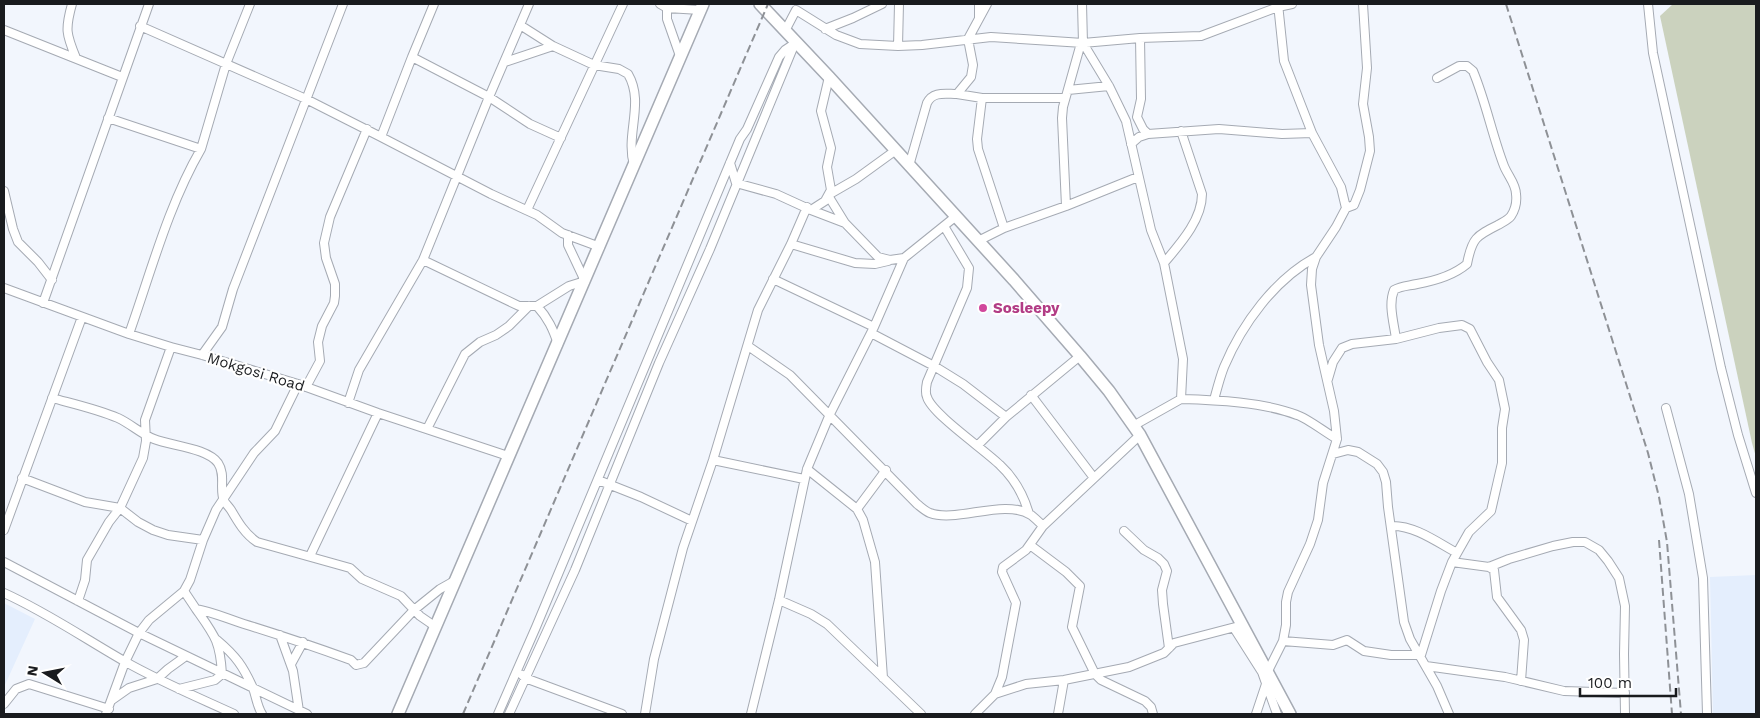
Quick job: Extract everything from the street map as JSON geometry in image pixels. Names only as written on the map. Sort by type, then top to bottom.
[{"type":"street","points":[[72,4],[67,37],[76,58]]},
{"type":"street","points":[[43,303],[149,4]]},
{"type":"street","points":[[129,334],[167,221],[181,187],[201,149],[226,64],[250,4]]},
{"type":"street","points":[[202,355],[222,327],[233,289],[343,4]]},
{"type":"street","points":[[381,137],[434,4]]},
{"type":"street","points":[[348,403],[359,370],[423,260],[456,176],[529,4]]},
{"type":"street","points":[[527,210],[623,4]]},
{"type":"street","points":[[398,714],[702,7],[667,8],[660,4]]},
{"type":"street","points":[[760,4],[896,150],[1109,391],[1136,431],[1239,627],[1262,672],[1278,714]]},
{"type":"street","points":[[825,29],[882,4]]},
{"type":"street","points":[[898,46],[899,4]]},
{"type":"street","points":[[979,4],[979,17]]},
{"type":"street","points":[[957,94],[967,84],[972,72],[968,39],[987,4]]},
{"type":"street","points":[[1066,206],[1062,118],[1082,43],[1082,4]]},
{"type":"street","points":[[785,30],[798,7],[836,36],[860,44],[922,45],[999,37],[1082,43],[1140,38],[1201,36],[1278,5],[1292,4]]},
{"type":"street","points":[[1346,208],[1354,205],[1370,151],[1363,104],[1367,68],[1363,4]]},
{"type":"street","points":[[1648,4],[1655,62],[1721,368],[1738,435],[1756,493]]},
{"type":"street","points":[[1256,714],[1266,684],[1268,671],[1283,642],[1288,592],[1313,536],[1318,520],[1323,483],[1337,439],[1334,411],[1319,345],[1311,285],[1312,269],[1316,257],[1346,208],[1341,187],[1312,133],[1284,61],[1278,5]]},
{"type":"street","points":[[667,8],[667,19],[680,56]]},
{"type":"street","points":[[520,25],[553,46],[594,65],[619,70],[628,74],[636,103],[631,148],[634,164]]},
{"type":"street","points":[[140,26],[306,99],[537,215],[568,235],[600,247]]},
{"type":"street","points":[[4,30],[122,77]]},
{"type":"street","points":[[1140,38],[1142,99],[1138,117],[1143,129],[1148,134]]},
{"type":"street","points":[[498,714],[730,163],[779,58],[785,50],[795,43]]},
{"type":"street","points":[[509,714],[575,570],[659,363],[710,249],[795,43]]},
{"type":"street","points":[[1082,43],[1109,86],[1126,121],[1151,230],[1164,263],[1183,359],[1180,399]]},
{"type":"street","points":[[504,62],[553,46]]},
{"type":"street","points":[[412,57],[489,97],[530,124],[561,138]]},
{"type":"street","points":[[1396,339],[1392,308],[1394,290],[1440,278],[1460,270],[1467,264],[1470,250],[1477,237],[1484,231],[1507,220],[1516,206],[1514,184],[1505,167],[1472,71],[1467,66],[1459,66],[1436,78]]},
{"type":"street","points":[[829,77],[822,111],[831,148],[827,167],[831,184],[830,196],[845,223],[878,257],[890,260]]},
{"type":"street","points":[[910,166],[927,103],[930,97],[935,94],[957,94],[982,98],[1067,94],[1109,86]]},
{"type":"street","points":[[982,98],[977,139],[978,148],[1004,228]]},
{"type":"street","points":[[1126,121],[1138,117]]},
{"type":"street","points":[[108,118],[201,149]]},
{"type":"street","points":[[1131,144],[1148,134],[1181,131],[1219,129],[1282,134],[1312,133]]},
{"type":"street","points":[[306,386],[320,360],[318,342],[322,326],[334,303],[335,296],[336,284],[326,258],[324,243],[330,217],[367,130]]},
{"type":"street","points":[[1164,263],[1184,239],[1202,203],[1202,194],[1181,131]]},
{"type":"street","points":[[645,714],[654,659],[683,548],[713,460],[758,310],[809,209],[825,201],[896,150]]},
{"type":"street","points":[[730,163],[736,183]]},
{"type":"street","points":[[978,241],[1004,228],[1138,177]]},
{"type":"street","points":[[736,183],[776,194],[845,223]]},
{"type":"street","points":[[4,191],[18,242],[38,262],[52,280]]},
{"type":"street","points":[[752,714],[807,469],[830,414],[872,330],[904,258],[955,216]]},
{"type":"street","points":[[944,226],[966,262],[969,268],[969,275],[967,288],[927,382],[926,397],[942,417],[1002,466],[1022,493],[1029,514],[1042,526]]},
{"type":"street","points":[[568,235],[568,245],[585,281]]},
{"type":"street","points":[[791,244],[855,263],[875,264],[904,258]]},
{"type":"street","points":[[1214,400],[1224,368],[1237,340],[1262,303],[1279,283],[1316,257]]},
{"type":"street","points":[[423,260],[519,306],[533,306],[545,315],[558,344]]},
{"type":"street","points":[[773,279],[872,330],[934,366],[963,384],[1006,417]]},
{"type":"street","points":[[427,430],[466,354],[480,342],[496,335],[509,326],[533,306],[570,286],[585,281]]},
{"type":"street","name":"Mokgosi Road","points":[[4,288],[129,334],[306,386],[348,403],[508,456]]},
{"type":"street","points":[[4,530],[82,317]]},
{"type":"street","points":[[1328,380],[1333,362],[1342,348],[1352,344],[1396,339],[1439,328],[1462,325],[1470,329],[1487,362],[1499,380],[1505,409],[1502,428],[1502,462],[1492,511],[1469,532],[1452,562],[1421,655]]},
{"type":"street","points":[[748,346],[790,375],[886,470],[917,504],[933,514],[952,516],[989,510],[1010,510],[1029,514]]},
{"type":"street","points":[[78,601],[85,580],[87,560],[108,522],[120,508],[143,458],[145,450],[145,420],[171,347]]},
{"type":"street","points":[[978,445],[1031,395],[1080,356]]},
{"type":"street","points":[[4,704],[16,689],[29,684],[107,712],[125,662],[140,633],[149,620],[184,591],[190,580],[203,540],[216,510],[254,453],[275,431],[298,384]]},
{"type":"street","points":[[1031,395],[1094,478]]},
{"type":"street","points":[[52,398],[119,419],[145,435],[213,458],[222,472],[224,500],[247,534],[257,542],[350,568],[362,579],[401,596],[414,610],[436,628]]},
{"type":"street","points":[[975,714],[995,694],[1002,677],[1016,603],[1002,570],[1030,545],[1042,526],[1094,478],[1136,431],[1180,399],[1214,400],[1299,415],[1337,439]]},
{"type":"street","points":[[1666,408],[1689,494],[1703,578],[1707,714]]},
{"type":"street","points":[[310,556],[378,413]]},
{"type":"street","points":[[1333,454],[1348,450],[1358,452],[1376,464],[1383,472],[1386,482],[1404,622],[1410,638],[1421,655],[1449,714]]},
{"type":"street","points":[[713,460],[804,479]]},
{"type":"street","points":[[807,469],[857,509],[863,520],[874,562],[883,678]]},
{"type":"street","points":[[857,509],[886,470]]},
{"type":"street","points":[[22,478],[85,502],[120,508],[138,522],[153,530],[168,535],[203,540]]},
{"type":"street","points":[[598,480],[692,521]]},
{"type":"street","points":[[1391,526],[1411,529],[1457,553]]},
{"type":"street","points":[[1124,531],[1144,550],[1164,564],[1166,571],[1162,590],[1162,604],[1169,648]]},
{"type":"street","points":[[1489,567],[1553,546],[1574,542],[1586,542],[1598,550],[1608,561],[1618,578],[1625,606],[1625,714]]},
{"type":"street","points":[[1030,545],[1066,572],[1080,586],[1072,627],[1095,674],[1101,680],[1145,701],[1151,707],[1153,714]]},
{"type":"street","points":[[4,562],[140,633],[303,712]]},
{"type":"street","points":[[1452,562],[1489,567],[1494,570],[1497,597],[1523,635],[1521,681]]},
{"type":"street","points":[[196,610],[210,612],[304,642],[351,660],[356,665],[364,663],[414,610],[440,589],[456,580]]},
{"type":"street","points":[[184,591],[217,640],[238,659],[253,688],[262,714]]},
{"type":"street","points":[[4,593],[52,617],[125,662],[157,679],[234,714]]},
{"type":"street","points":[[779,600],[811,614],[827,624],[921,714]]},
{"type":"street","points":[[995,694],[1026,684],[1064,680],[1129,667],[1164,653],[1174,643],[1239,627]]},
{"type":"street","points":[[1239,627],[1268,671],[1290,714]]},
{"type":"street","points":[[280,634],[291,664],[303,712]]},
{"type":"street","points":[[217,640],[221,652],[222,674]]},
{"type":"street","points":[[1283,642],[1333,645],[1347,640],[1364,651],[1391,656],[1421,655]]},
{"type":"street","points":[[291,664],[304,642]]},
{"type":"street","points":[[112,700],[130,688],[157,679],[186,656]]},
{"type":"street","points":[[1426,666],[1521,681],[1564,691],[1625,693]]},
{"type":"street","points":[[517,672],[526,678],[622,714]]},
{"type":"street","points":[[179,689],[215,680],[222,674]]},
{"type":"street","points":[[1058,714],[1064,680]]},
{"type":"shaded area","points":[[1756,575],[1756,714],[1713,714],[1710,577]]},
{"type":"shaded area","points":[[4,603],[35,619],[4,687]]},
{"type":"green space","points":[[1673,4],[1756,4],[1756,457],[1660,16]]},
{"type":"railway","points":[[463,714],[768,4]]},
{"type":"railway","points":[[1506,4],[1648,453],[1659,497],[1667,542],[1681,714]]},
{"type":"railway","points":[[1659,540],[1672,714]]},
{"type":"place","name":"Sosleepy","points":[[983,308]]}]
